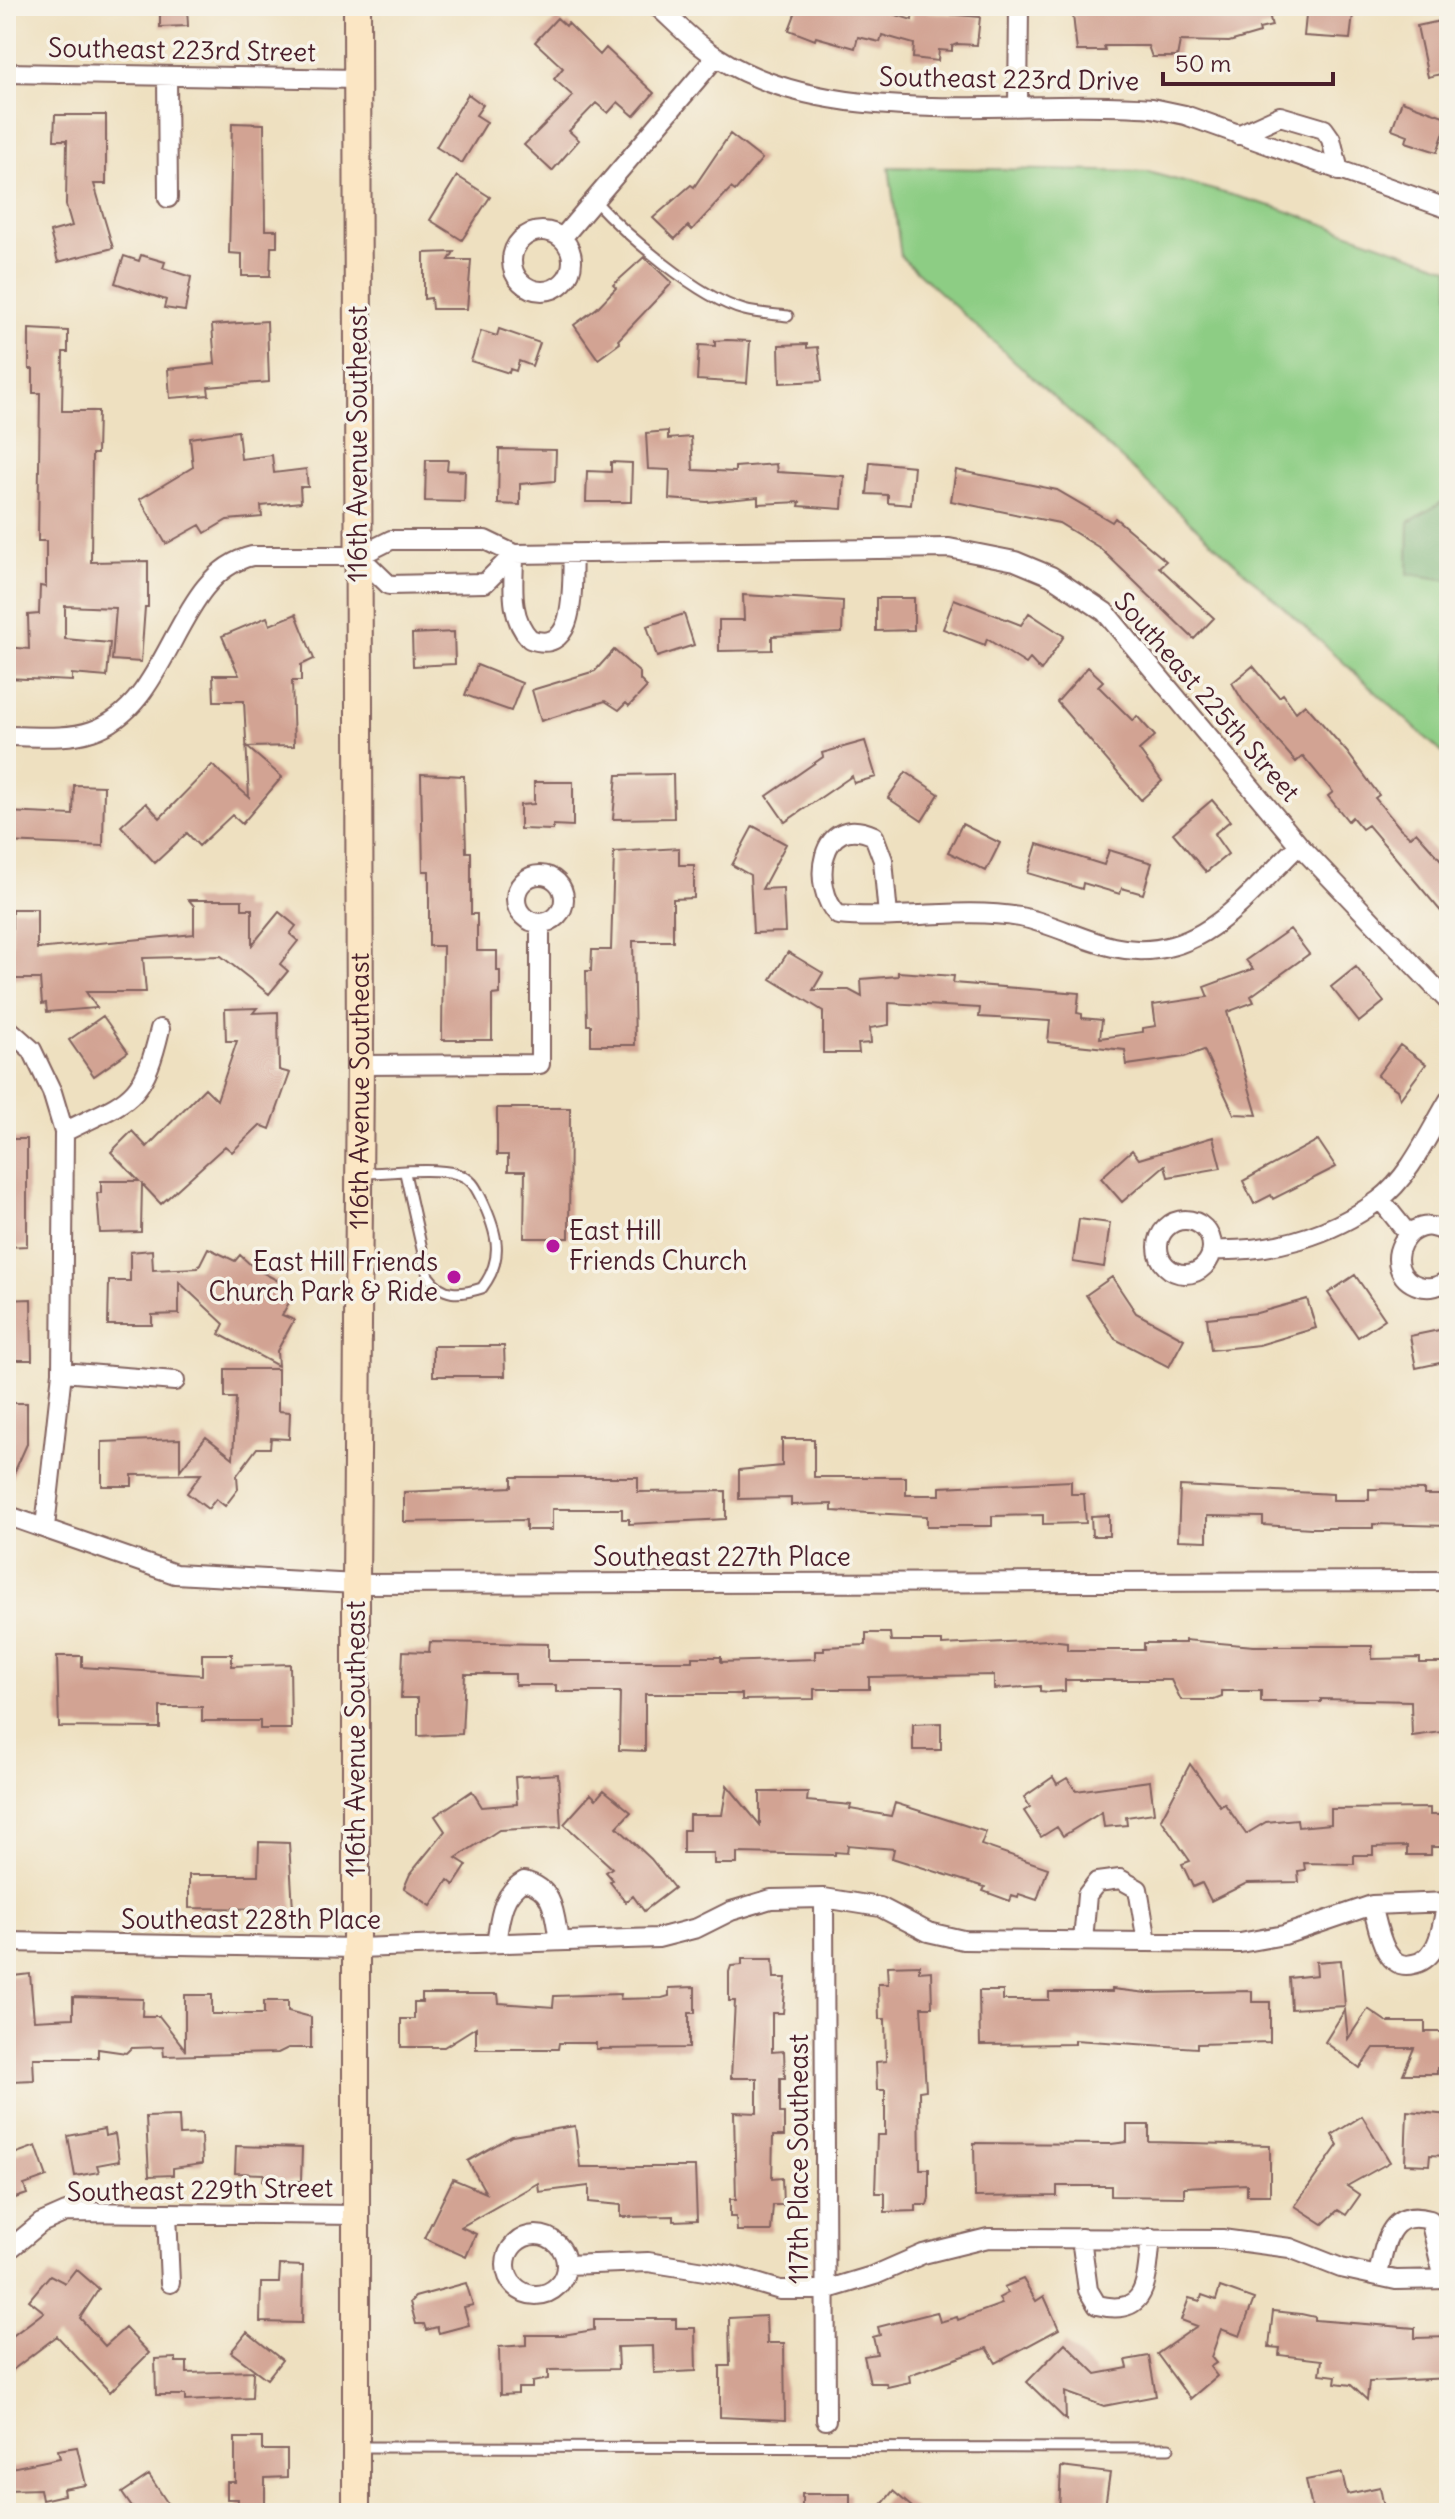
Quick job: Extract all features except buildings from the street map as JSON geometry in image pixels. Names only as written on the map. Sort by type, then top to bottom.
[{"type":"main road","name":"116th Avenue Southeast","points":[[356,2513],[356,1584],[360,1065],[357,6]]},
{"type":"street","name":"Southeast 223rd Drive","points":[[657,6],[716,57],[751,74],[803,92],[910,107],[1018,105],[1152,108],[1185,115],[1449,209]]},
{"type":"street","points":[[1018,105],[1019,6]]},
{"type":"street","points":[[562,238],[716,57]]},
{"type":"street","name":"Southeast 223rd Street","points":[[6,73],[357,79]]},
{"type":"street","points":[[167,76],[168,198]]},
{"type":"street","points":[[1238,135],[1280,116],[1324,129],[1331,139],[1339,171]]},
{"type":"street","name":"Southeast 225th Street","points":[[6,736],[72,735],[91,731],[125,713],[142,694],[204,592],[223,568],[237,559],[252,556],[359,556],[391,540],[485,540],[514,554],[949,548],[1015,561],[1051,576],[1105,612],[1299,845],[1449,1002]]},
{"type":"street","points":[[514,554],[517,621],[530,639],[538,642],[558,638],[569,621],[573,553]]},
{"type":"street","points":[[359,556],[389,585],[485,583],[514,554]]},
{"type":"street","points":[[888,916],[883,860],[874,836],[851,829],[840,832],[830,841],[824,854],[825,898],[838,915],[888,916],[983,914],[1021,917],[1108,946],[1139,952],[1174,946],[1206,934],[1299,845]]},
{"type":"street","points":[[360,1065],[540,1064],[540,924]]},
{"type":"street","points":[[6,1027],[32,1050],[52,1092],[64,1132],[62,1372],[45,1527]]},
{"type":"street","points":[[64,1132],[130,1099],[151,1069],[160,1029]]},
{"type":"street","points":[[1212,1250],[1251,1251],[1292,1243],[1328,1228],[1380,1199],[1408,1169],[1449,1100]]},
{"type":"street","points":[[1380,1199],[1408,1234]]},
{"type":"street","points":[[1449,1235],[1426,1226],[1408,1234],[1398,1252],[1401,1272],[1408,1280],[1427,1287],[1449,1279]]},
{"type":"street","points":[[62,1372],[175,1381]]},
{"type":"street","name":"Southeast 227th Place","points":[[6,1515],[175,1574],[356,1584],[1449,1581]]},
{"type":"street","points":[[1083,1941],[1087,1895],[1097,1882],[1120,1879],[1138,1889],[1147,1942]]},
{"type":"street","points":[[496,1943],[503,1905],[511,1888],[524,1881],[541,1885],[551,1897],[559,1941]]},
{"type":"street","name":"Southeast 228th Place","points":[[6,1942],[357,1948],[658,1938],[697,1928],[731,1911],[771,1899],[824,1898],[880,1907],[928,1932],[963,1940],[1240,1943],[1284,1935],[1372,1905],[1448,1902],[1435,1949],[1426,1959],[1411,1966],[1395,1962],[1385,1950],[1372,1905]]},
{"type":"street","name":"117th Place Southeast","points":[[824,1898],[826,2420]]},
{"type":"street","name":"Southeast 229th Street","points":[[6,2252],[41,2223],[66,2212],[358,2215]]},
{"type":"street","points":[[167,2214],[170,2283]]},
{"type":"street","points":[[566,2265],[648,2262],[730,2275],[780,2290],[825,2290],[875,2275],[923,2254],[988,2238],[1222,2239],[1290,2248],[1341,2268],[1396,2280],[1447,2279],[1430,2220],[1414,2215],[1397,2222],[1386,2240],[1378,2275]]},
{"type":"street","points":[[1081,2238],[1088,2290],[1097,2305],[1116,2310],[1131,2306],[1144,2291],[1151,2238]]},
{"type":"lane","points":[[594,200],[613,221],[702,291],[744,310],[788,316]]},
{"type":"lane","points":[[359,1173],[405,1173],[454,1173],[475,1185],[496,1229],[498,1243],[493,1270],[482,1288],[462,1295],[447,1292],[437,1288],[428,1276],[405,1173]]},
{"type":"lane","points":[[356,2447],[1169,2448]]},
{"type":"green space","points":[[889,167],[1148,172],[1275,207],[1449,268],[1449,498],[1409,522],[1408,573],[1449,580],[1449,759],[901,257]]},
{"type":"green space","points":[[1449,498],[1449,580],[1408,574],[1409,522]]},
{"type":"place","name":"East Hill Friends Church","points":[[553,1246]]},
{"type":"place","name":"East Hill Friends Church Park & Ride","points":[[454,1277]]}]
